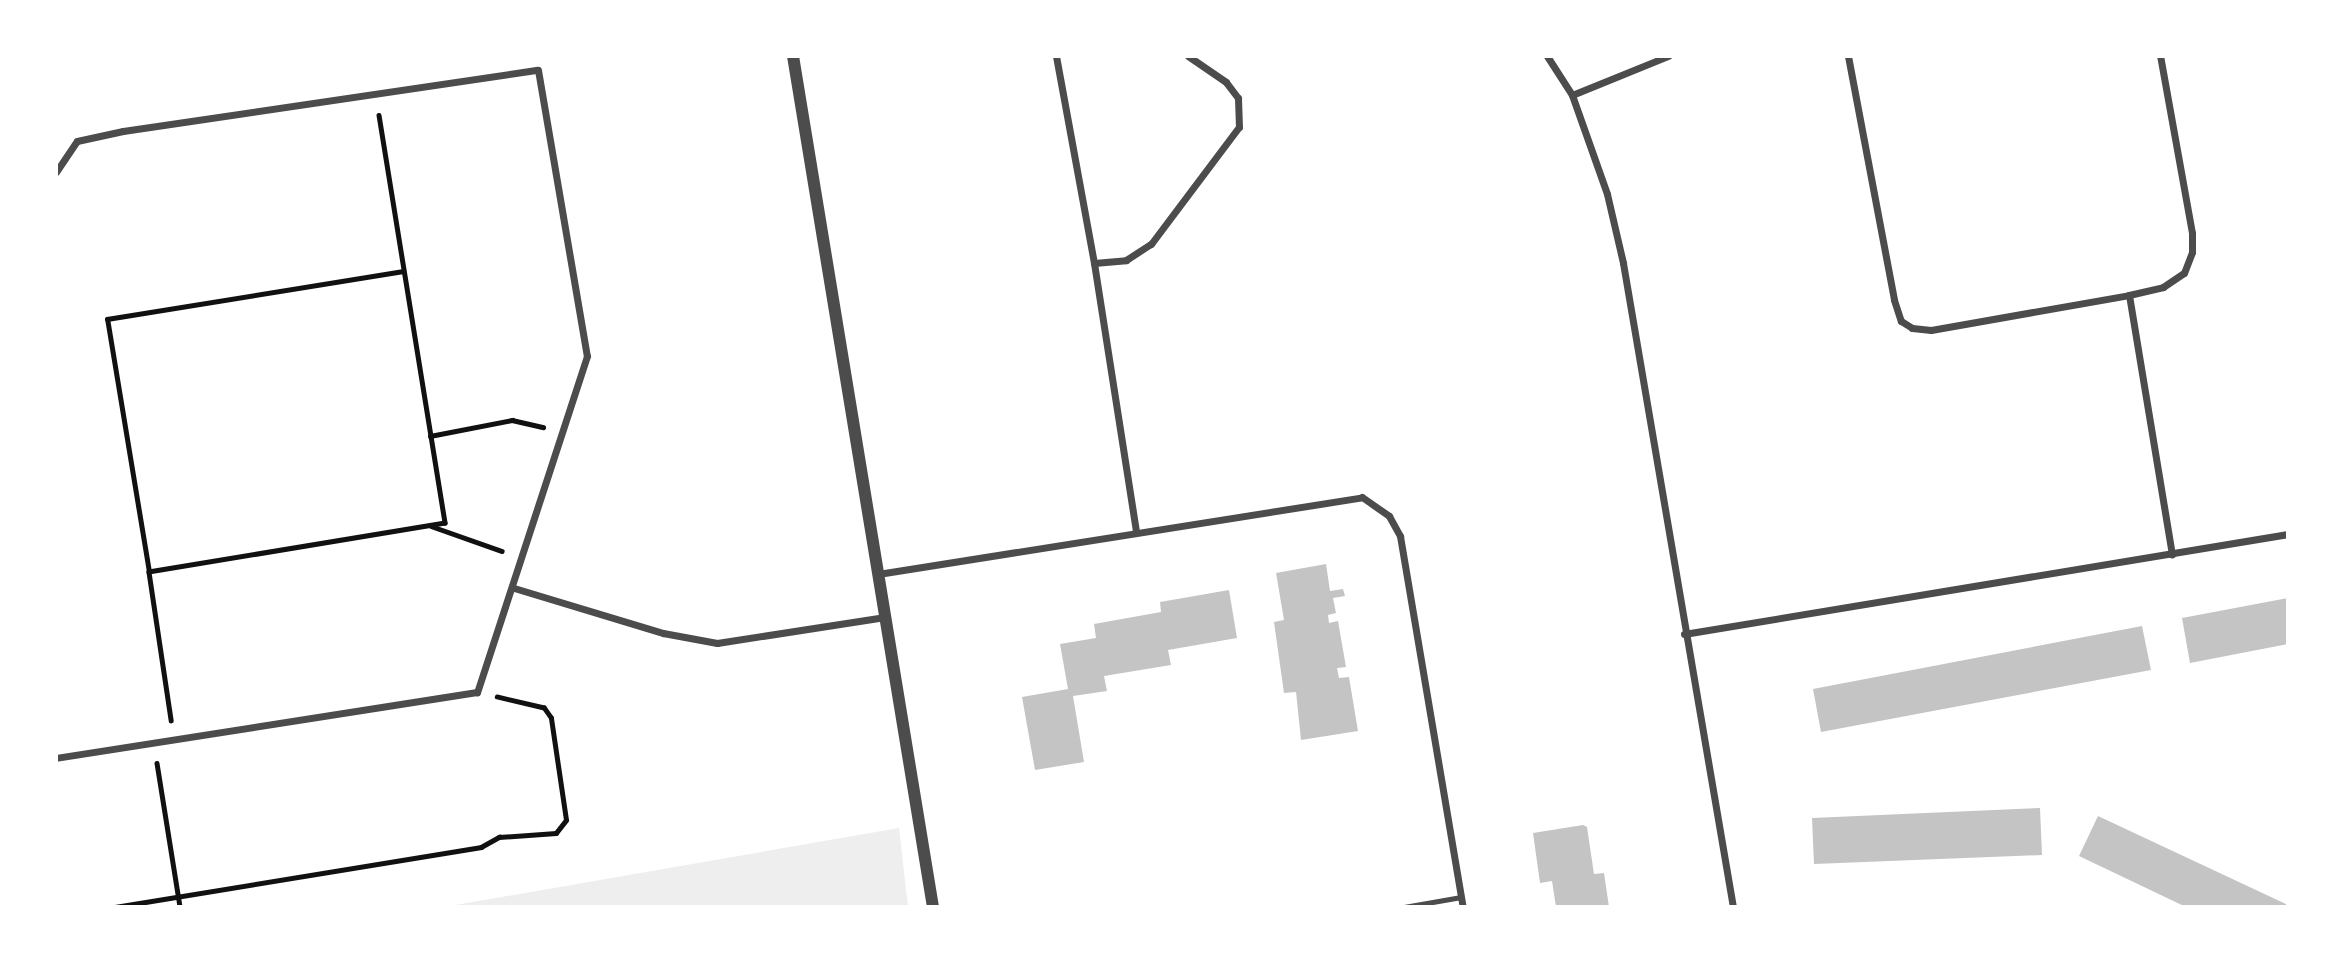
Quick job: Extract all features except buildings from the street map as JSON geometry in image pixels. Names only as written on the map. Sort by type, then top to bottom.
[{"type":"street","points":[[793,56],[933,907]]},
{"type":"street","points":[[1056,56],[1094,263],[1136,531]]},
{"type":"street","points":[[1094,263],[1126,260],[1151,244],[1239,127],[1238,98],[1226,82],[1188,56]]},
{"type":"street","points":[[1548,56],[1572,95],[1607,194],[1623,263],[1684,634],[1733,907]]},
{"type":"street","points":[[1572,95],[1668,56]]},
{"type":"street","points":[[1848,56],[1900,321],[1912,328],[1931,330],[2129,295],[2163,287],[2185,273],[2192,252],[2160,56]]},
{"type":"street","points":[[56,172],[77,141],[538,70],[587,356],[524,558],[477,692],[56,758]]},
{"type":"street","points":[[2129,295],[2172,554]]},
{"type":"street","points":[[877,574],[1345,497],[1363,497],[1389,516],[1400,536],[1463,907]]},
{"type":"street","points":[[1684,634],[2288,534]]},
{"type":"street","points":[[514,588],[663,633],[717,643],[886,617]]},
{"type":"lane","points":[[1404,907],[1461,897]]},
{"type":"path","points":[[149,572],[445,523],[375,94]]},
{"type":"path","points":[[174,739],[107,319],[403,271]]},
{"type":"path","points":[[430,436],[512,420],[563,432]]},
{"type":"path","points":[[430,526],[524,558]]},
{"type":"path","points":[[116,907],[481,847],[499,837],[556,833],[566,820],[551,718],[544,708],[477,692]]},
{"type":"path","points":[[154,742],[180,907]]},
{"type":"shaded area","points":[[899,828],[908,907],[444,907]]}]
